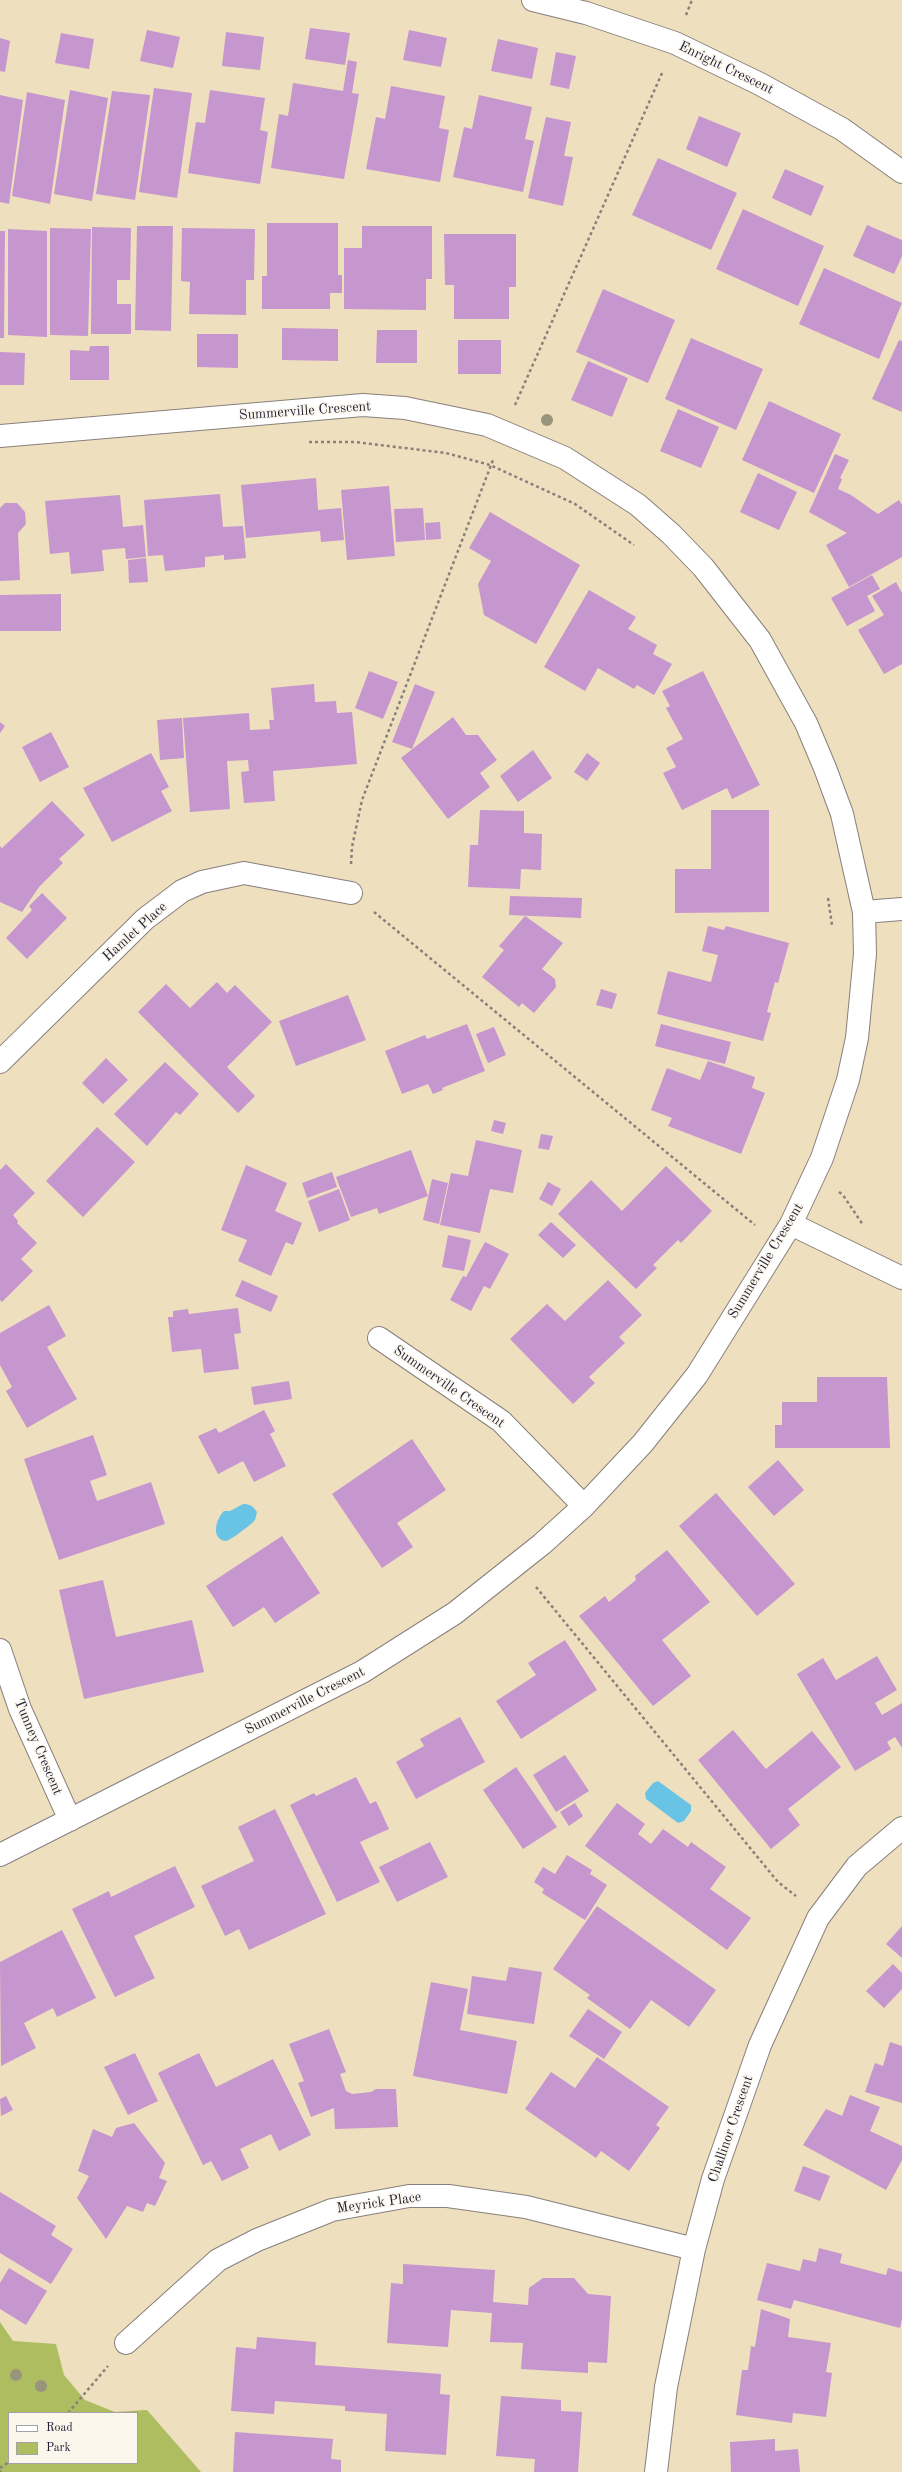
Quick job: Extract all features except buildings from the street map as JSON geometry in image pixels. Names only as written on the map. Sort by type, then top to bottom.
[{"type":"street","name":"Enright Crescent","points":[[534,0],[586,12],[675,43],[760,84],[842,129],[902,172]]},
{"type":"street","name":"Summerville Crescent","points":[[0,436],[363,405],[405,408],[487,425],[565,458],[638,505],[671,534],[703,567],[760,640],[806,723],[842,814],[864,912],[865,954],[857,1038],[848,1080],[822,1158],[791,1224],[697,1375],[642,1443],[584,1506],[518,1563],[455,1613],[362,1672],[0,1855]]},
{"type":"street","name":"Hamlet Place","points":[[0,1062],[145,919],[182,891],[202,882],[244,873],[351,893]]},
{"type":"street","points":[[864,912],[902,909]]},
{"type":"street","points":[[791,1224],[902,1278]]},
{"type":"street","name":"Summerville Crescent","points":[[379,1338],[501,1421],[584,1506]]},
{"type":"street","name":"Tunney Crescent","points":[[0,1650],[20,1709],[70,1820]]},
{"type":"street","name":"Challinor Crescent","points":[[656,2472],[666,2387],[694,2249],[713,2179],[760,2045],[821,1914],[857,1866],[902,1828]]},
{"type":"street","name":"Meyrick Place","points":[[126,2343],[218,2260],[257,2240],[332,2210],[409,2196],[448,2196],[526,2207],[694,2249]]},
{"type":"path","points":[[675,43],[503,432],[362,800],[352,847],[351,893],[778,1245]]},
{"type":"path","points":[[303,442],[355,442],[446,453],[490,465],[575,504],[638,547]]},
{"type":"path","points":[[827,894],[833,931]]},
{"type":"path","points":[[844,1195],[864,1226]]},
{"type":"path","points":[[518,1563],[778,1882],[821,1914]]},
{"type":"path","points":[[69,2412],[126,2343]]},
{"type":"path","points":[[0,2470],[8,2463]]},
{"type":"green space","points":[[0,2322],[13,2341],[56,2344],[64,2375],[85,2400],[115,2412],[147,2410],[201,2472],[0,2472]]},
{"type":"water","points":[[243,1504],[249,1505],[256,1510],[255,1520],[245,1529],[226,1541],[218,1537],[216,1533],[217,1523],[224,1511],[230,1511]]},
{"type":"water","points":[[658,1781],[691,1805],[691,1811],[684,1821],[678,1823],[646,1799],[645,1793],[653,1783]]}]
